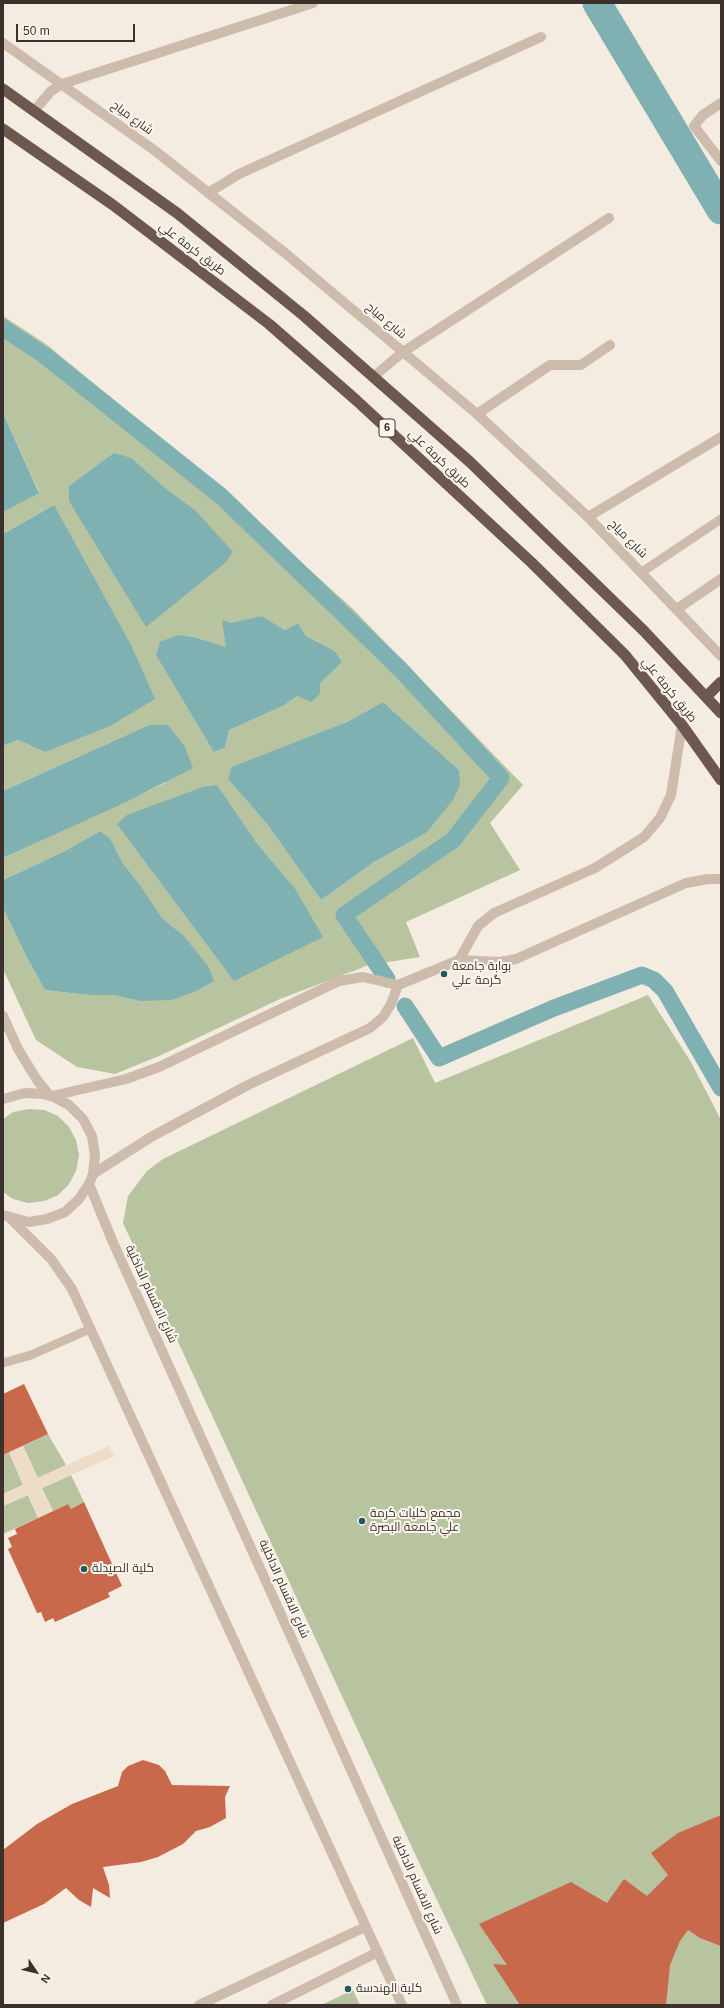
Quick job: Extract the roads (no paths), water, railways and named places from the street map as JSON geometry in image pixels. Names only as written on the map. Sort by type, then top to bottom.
[{"type":"highway","name":"طريق كرمة علي","points":[[3,89],[178,213],[303,315],[470,462],[644,631],[721,713]]},
{"type":"highway","name":"طريق كرمة علي","points":[[3,129],[113,205],[269,324],[356,400],[532,563],[625,655],[682,725],[721,780]]},
{"type":"highway","points":[[706,696],[721,682]]},
{"type":"street","points":[[34,110],[51,91],[62,84],[313,3]]},
{"type":"street","points":[[208,193],[238,174],[541,37]]},
{"type":"street","name":"شارع مياح","points":[[3,43],[154,150],[285,253],[477,414],[588,517],[721,656]]},
{"type":"street","points":[[721,103],[702,115],[694,126],[721,161]]},
{"type":"street","points":[[373,377],[403,352],[609,218]]},
{"type":"street","points":[[477,414],[550,365],[581,365],[610,345]]},
{"type":"street","points":[[588,517],[721,437]]},
{"type":"street","points":[[677,609],[721,579]]},
{"type":"street","points":[[459,960],[478,926],[494,913],[595,868],[644,837],[660,818],[671,795],[682,725]]},
{"type":"street","points":[[3,1099],[25,1093],[51,1096],[126,1079],[159,1067],[339,980],[363,977],[398,985],[459,960],[500,962],[516,959],[686,883],[708,879],[721,879]]},
{"type":"street","points":[[91,1179],[151,1136],[248,1086],[370,1028],[383,1016],[391,1004],[398,985]]},
{"type":"street","points":[[3,1016],[28,1066],[37,1080],[51,1096],[69,1105],[83,1119],[92,1136],[95,1155],[91,1179],[79,1199],[65,1212],[47,1219],[29,1222],[5,1216]]},
{"type":"street","name":"شارع الاقسام الداخلية","points":[[91,1179],[112,1240],[457,2005]]},
{"type":"street","points":[[5,1216],[51,1259],[72,1289],[402,2005]]},
{"type":"street","points":[[199,2005],[365,1927]]},
{"type":"street","points":[[272,2005],[378,1952]]},
{"type":"lane","points":[[642,572],[721,518]]},
{"type":"lane","points":[[3,1363],[31,1355],[90,1329]]},
{"type":"water","points":[[3,413],[39,493],[3,512]]},
{"type":"water","points":[[114,453],[131,458],[166,489],[196,511],[233,552],[225,563],[146,627],[69,501],[69,486]]},
{"type":"water","points":[[54,505],[131,645],[155,699],[110,726],[45,752],[18,740],[3,746],[3,534]]},
{"type":"water","points":[[262,616],[285,630],[298,623],[306,636],[335,651],[342,662],[320,683],[320,694],[311,702],[298,696],[283,706],[229,730],[225,748],[214,752],[156,655],[160,642],[178,635],[197,638],[226,647],[222,620],[231,623]]},
{"type":"water","points":[[383,702],[459,770],[460,785],[453,800],[426,833],[374,862],[321,900],[267,824],[228,779],[232,767],[347,722]]},
{"type":"water","points":[[149,725],[168,725],[185,747],[193,768],[126,802],[3,858],[3,791]]},
{"type":"water","points":[[217,785],[255,841],[294,887],[323,937],[234,981],[117,824],[127,815],[203,787]]},
{"type":"water","points":[[100,831],[110,838],[122,862],[141,886],[162,918],[183,935],[208,966],[214,981],[194,992],[171,1000],[139,1001],[114,995],[89,995],[45,990],[26,956],[3,908],[3,880],[63,852]]},
{"type":"waterway","points":[[597,3],[721,210]]},
{"type":"waterway","points":[[3,328],[44,355],[222,497],[399,668],[501,778],[453,840],[344,915],[387,979]]},
{"type":"waterway","points":[[405,1006],[439,1058],[554,1008],[642,975],[654,980],[665,991],[721,1088]]},
{"type":"place","name":"بوابة جامعة گرمة علي","points":[[444,974]]},
{"type":"place","name":"مجمع كليات كرمة علي جامعة البصرة","points":[[362,1521]]},
{"type":"place","name":"كلية الصيدلة","points":[[84,1569]]},
{"type":"place","name":"كلية الهندسة","points":[[348,1989]]}]
